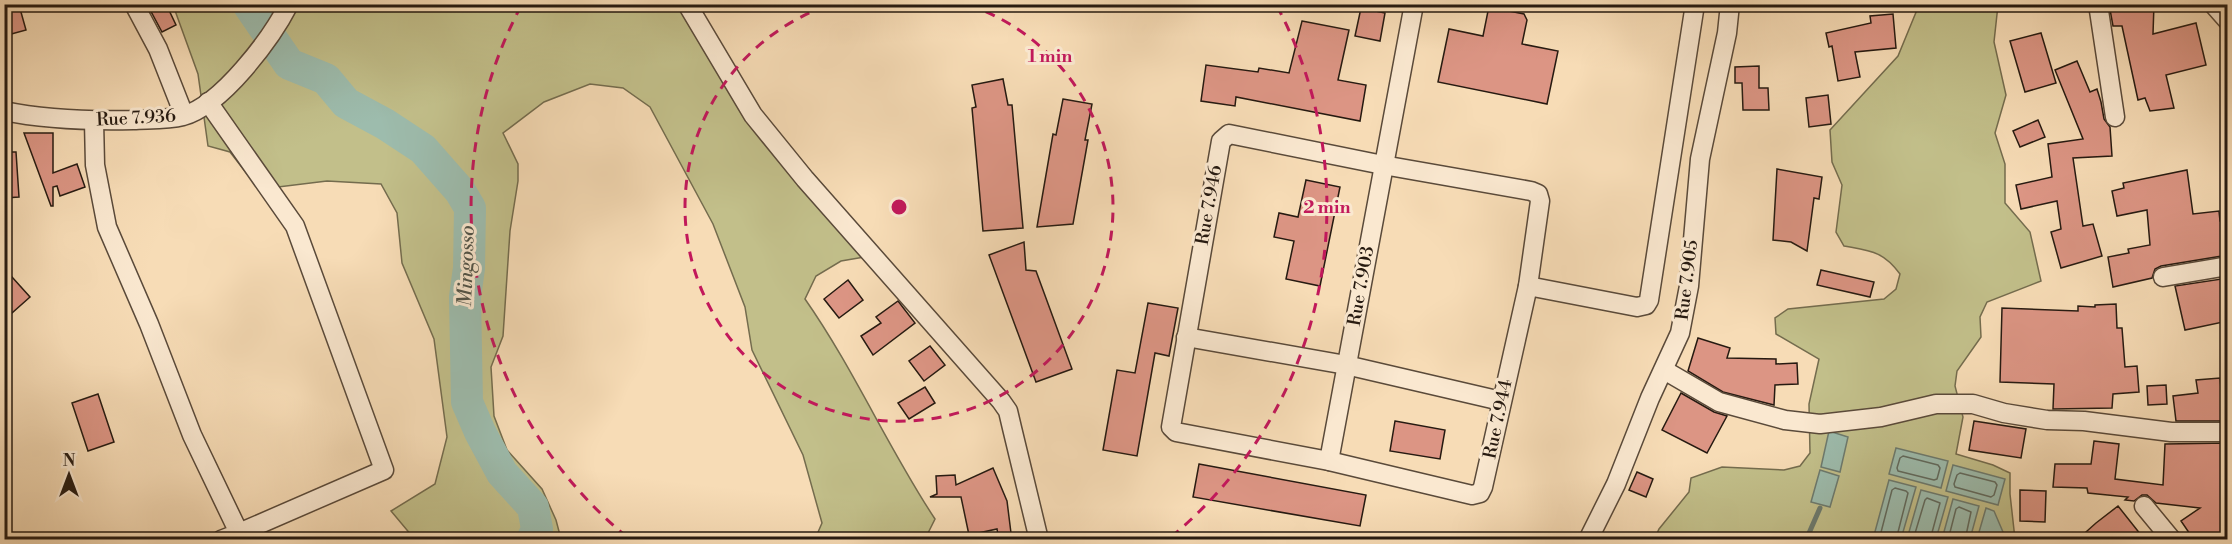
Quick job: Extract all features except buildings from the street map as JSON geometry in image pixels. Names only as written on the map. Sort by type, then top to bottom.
[{"type":"street","points":[[134,4],[158,49],[184,116]]},
{"type":"street","points":[[687,4],[753,115],[1008,411],[1038,540]]},
{"type":"street","name":"Rue 7.903","points":[[1329,461],[1414,4]]},
{"type":"street","points":[[1528,286],[1637,307],[1646,305],[1649,300],[1695,4]]},
{"type":"street","name":"Rue 7.905","points":[[1588,540],[1616,484],[1650,398],[1680,333],[1689,286],[1700,159],[1727,33],[1730,4]]},
{"type":"street","points":[[2098,4],[2115,117]]},
{"type":"street","points":[[2213,4],[2228,21]]},
{"type":"street","name":"Rue 7.936","points":[[4,111],[27,116],[94,121],[184,116],[208,102],[249,64],[286,11]]},
{"type":"street","points":[[94,121],[98,190],[107,226],[149,324],[234,537],[384,470],[295,226],[208,102]]},
{"type":"street","name":"Rue 7.946","points":[[1176,432],[1171,427],[1171,419],[1223,137],[1229,134],[1383,165]]},
{"type":"street","name":"Rue 7.944","points":[[1176,432],[1329,461],[1472,495],[1480,493],[1528,286],[1540,201],[1538,194],[1383,165]]},
{"type":"street","points":[[2163,277],[2228,266]]},
{"type":"street","points":[[1186,337],[1346,365],[1501,401]]},
{"type":"street","points":[[1664,370],[1719,402],[1785,420],[1820,424],[1881,417],[1936,404],[1973,404],[2004,413],[2047,420],[2084,421],[2172,432],[2228,432]]},
{"type":"street","points":[[2144,506],[2172,540]]},
{"type":"shaded area","points":[[173,5],[696,5],[748,98],[882,254],[841,261],[816,276],[805,299],[839,353],[935,519],[925,539],[815,539],[822,523],[803,455],[752,350],[745,307],[713,224],[650,107],[623,88],[590,84],[544,102],[503,133],[518,164],[518,181],[510,231],[503,336],[491,367],[494,416],[507,450],[542,489],[556,520],[561,539],[412,539],[412,536],[391,511],[435,484],[447,437],[434,339],[402,263],[397,213],[381,184],[327,181],[278,187],[247,174],[230,152],[208,146],[198,74]]},
{"type":"shaded area","points":[[1919,5],[1998,5],[1994,42],[2006,95],[1995,133],[2005,164],[2005,203],[2030,232],[2041,281],[1987,302],[1980,317],[1981,337],[1957,371],[1955,386],[1963,417],[1956,454],[1993,465],[2010,473],[2015,539],[1654,540],[1659,529],[1689,492],[1691,478],[1722,467],[1784,470],[1800,466],[1810,453],[1809,404],[1819,359],[1776,334],[1775,318],[1788,309],[1884,299],[1896,289],[1900,274],[1894,266],[1876,253],[1844,246],[1836,232],[1842,185],[1832,162],[1830,130],[1898,56]]},
{"type":"water","points":[[1829,431],[1848,437],[1840,472],[1821,467]]},
{"type":"water","points":[[1896,448],[1948,461],[1941,488],[1889,474]]},
{"type":"water","points":[[1953,465],[2005,479],[1998,505],[1946,491]]},
{"type":"water","points":[[1820,470],[1839,476],[1830,507],[1811,502]]},
{"type":"water","points":[[1889,480],[1916,487],[1901,539],[1873,539]]},
{"type":"water","points":[[1921,490],[1948,497],[1936,539],[1907,539]]},
{"type":"water","points":[[1953,499],[1979,506],[1970,539],[1942,539]]},
{"type":"water","points":[[1986,508],[1994,511],[2006,539],[1977,539]]},
{"type":"waterway","name":"Mingosso","points":[[248,4],[289,64],[326,79],[346,103],[385,124],[423,149],[460,191],[470,208],[469,268],[465,297],[467,402],[502,473],[533,507],[537,529],[532,540]]},
{"type":"waterway","points":[[1806,540],[1820,508]]}]
